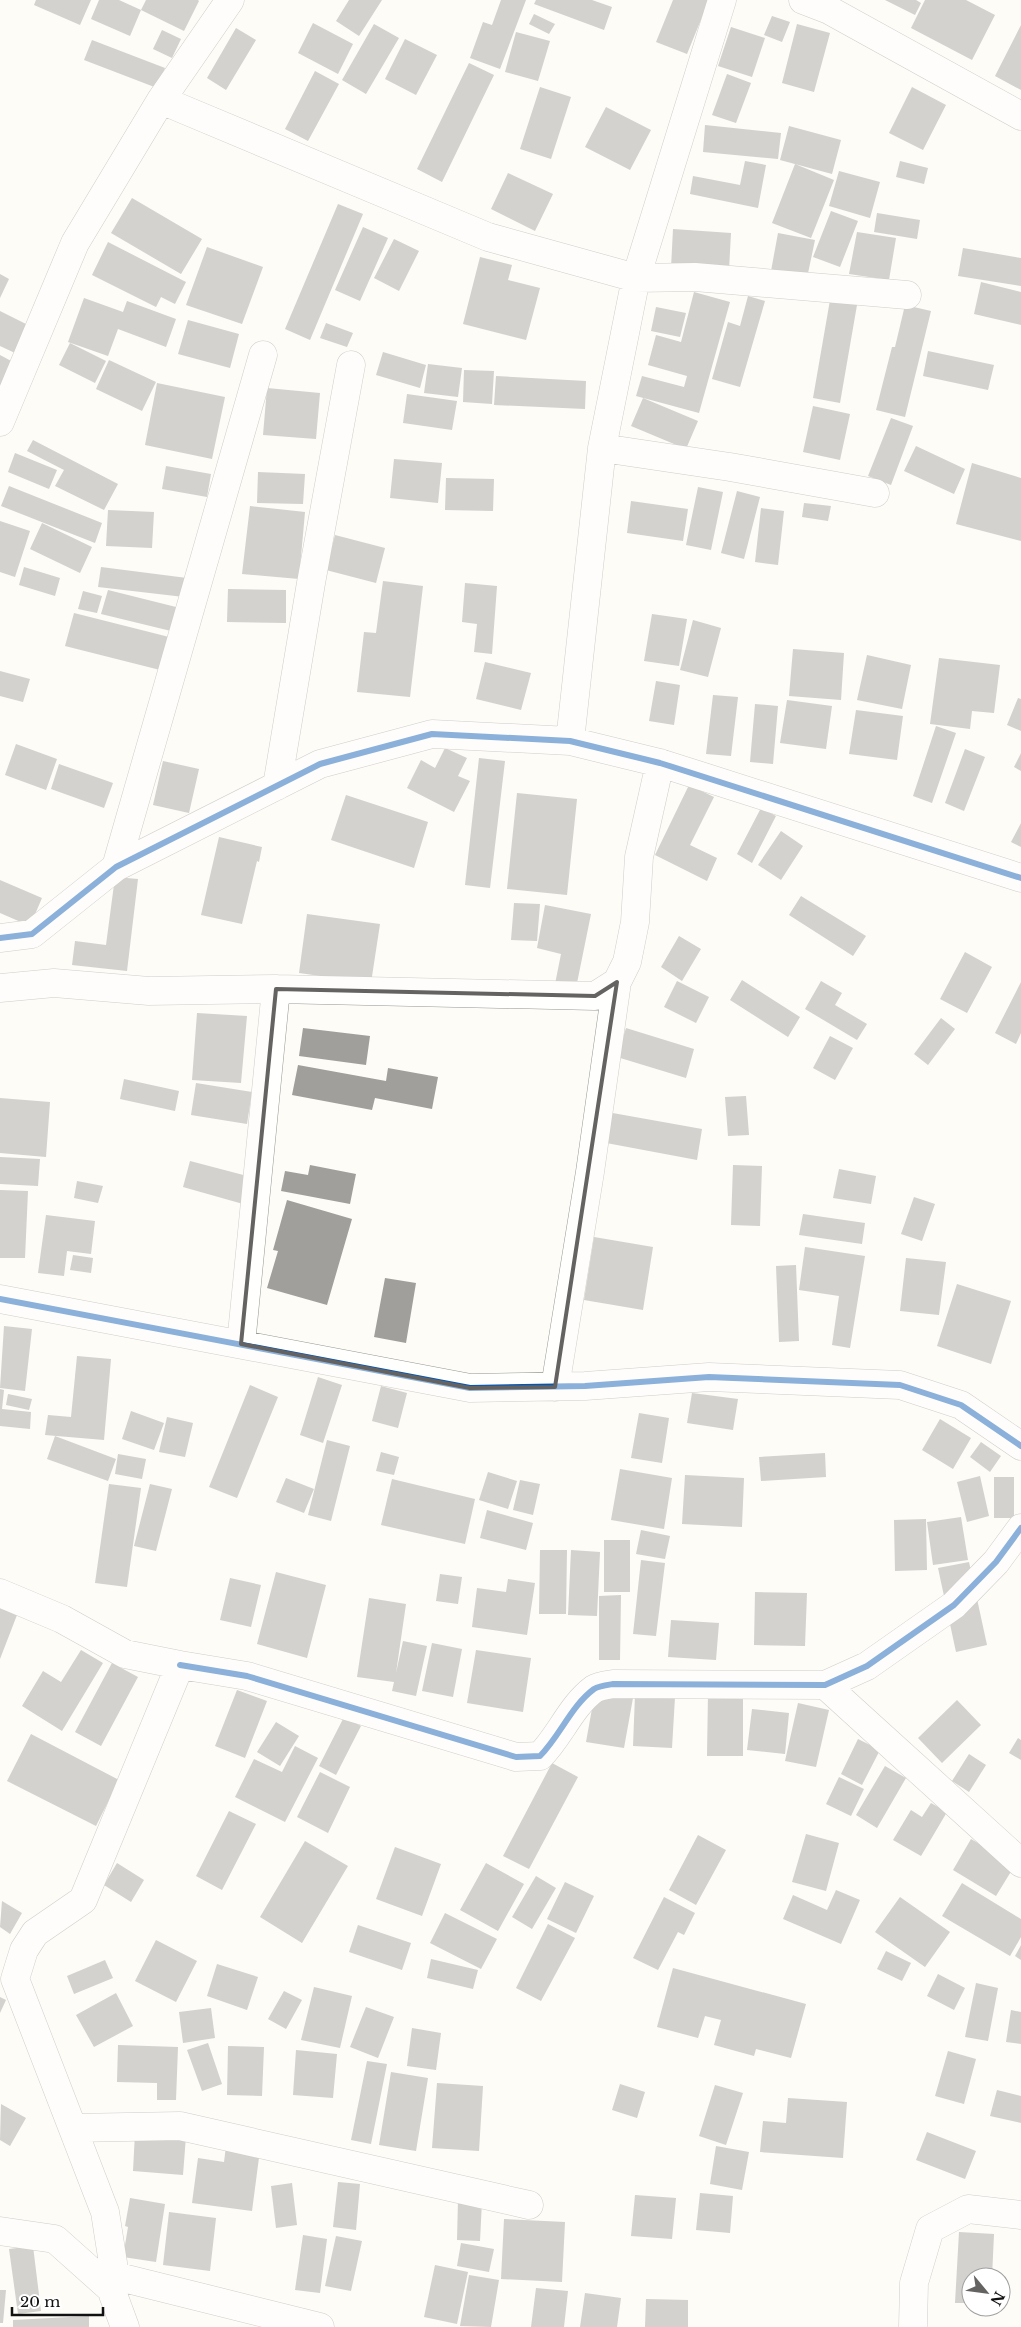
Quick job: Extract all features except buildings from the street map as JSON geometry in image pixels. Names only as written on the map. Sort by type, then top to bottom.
[{"type":"street","points":[[0,422],[75,243],[162,100],[230,0]]},
{"type":"street","points":[[570,741],[602,448],[636,278],[722,0]]},
{"type":"street","points":[[802,0],[829,10],[1021,116]]},
{"type":"street","points":[[162,100],[488,237],[636,278],[695,277],[907,295]]},
{"type":"street","points":[[116,867],[263,355]]},
{"type":"street","points":[[277,786],[311,583],[351,365]]},
{"type":"street","points":[[602,448],[730,467],[874,493]]},
{"type":"street","points":[[0,938],[32,934],[116,867],[320,764],[432,734],[570,741],[660,763],[1021,878]]},
{"type":"street","points":[[555,1387],[588,1182],[616,982],[627,962],[635,922],[639,858],[660,763]]},
{"type":"street","points":[[0,988],[54,984],[149,991],[276,989],[595,996],[616,982]]},
{"type":"street","points":[[241,1344],[276,989]]},
{"type":"street","points":[[0,1298],[470,1388],[555,1387],[709,1378],[900,1385],[961,1405],[1021,1446]]},
{"type":"street","points":[[0,1593],[62,1619],[126,1654],[247,1676],[516,1757],[540,1756],[552,1745],[578,1705],[595,1688],[612,1684],[825,1685],[867,1666],[954,1605],[996,1562],[1021,1528]]},
{"type":"street","points":[[125,2327],[113,2283],[105,2212],[15,1979],[24,1950],[35,1933],[83,1900],[180,1665]]},
{"type":"street","points":[[825,1685],[1021,1863]]},
{"type":"street","points":[[73,2128],[180,2126],[529,2205]]},
{"type":"street","points":[[913,2327],[914,2284],[930,2230],[968,2209],[1021,2215]]},
{"type":"street","points":[[0,2230],[54,2240],[113,2283],[320,2327]]},
{"type":"highlighted area","points":[[617,982],[555,1387],[470,1388],[241,1344],[276,989],[595,996]]},
{"type":"cycle path","points":[[0,938],[32,934],[116,867],[320,764],[432,734],[570,741],[660,763],[1021,878]]},
{"type":"cycle path","points":[[0,1299],[470,1388],[585,1386],[709,1377],[900,1385],[961,1405],[1021,1446]]},
{"type":"cycle path","points":[[180,1665],[247,1676],[516,1757],[540,1756],[572,1712],[586,1696],[601,1686],[613,1684],[825,1685],[867,1666],[954,1605],[996,1562],[1021,1528]]}]
